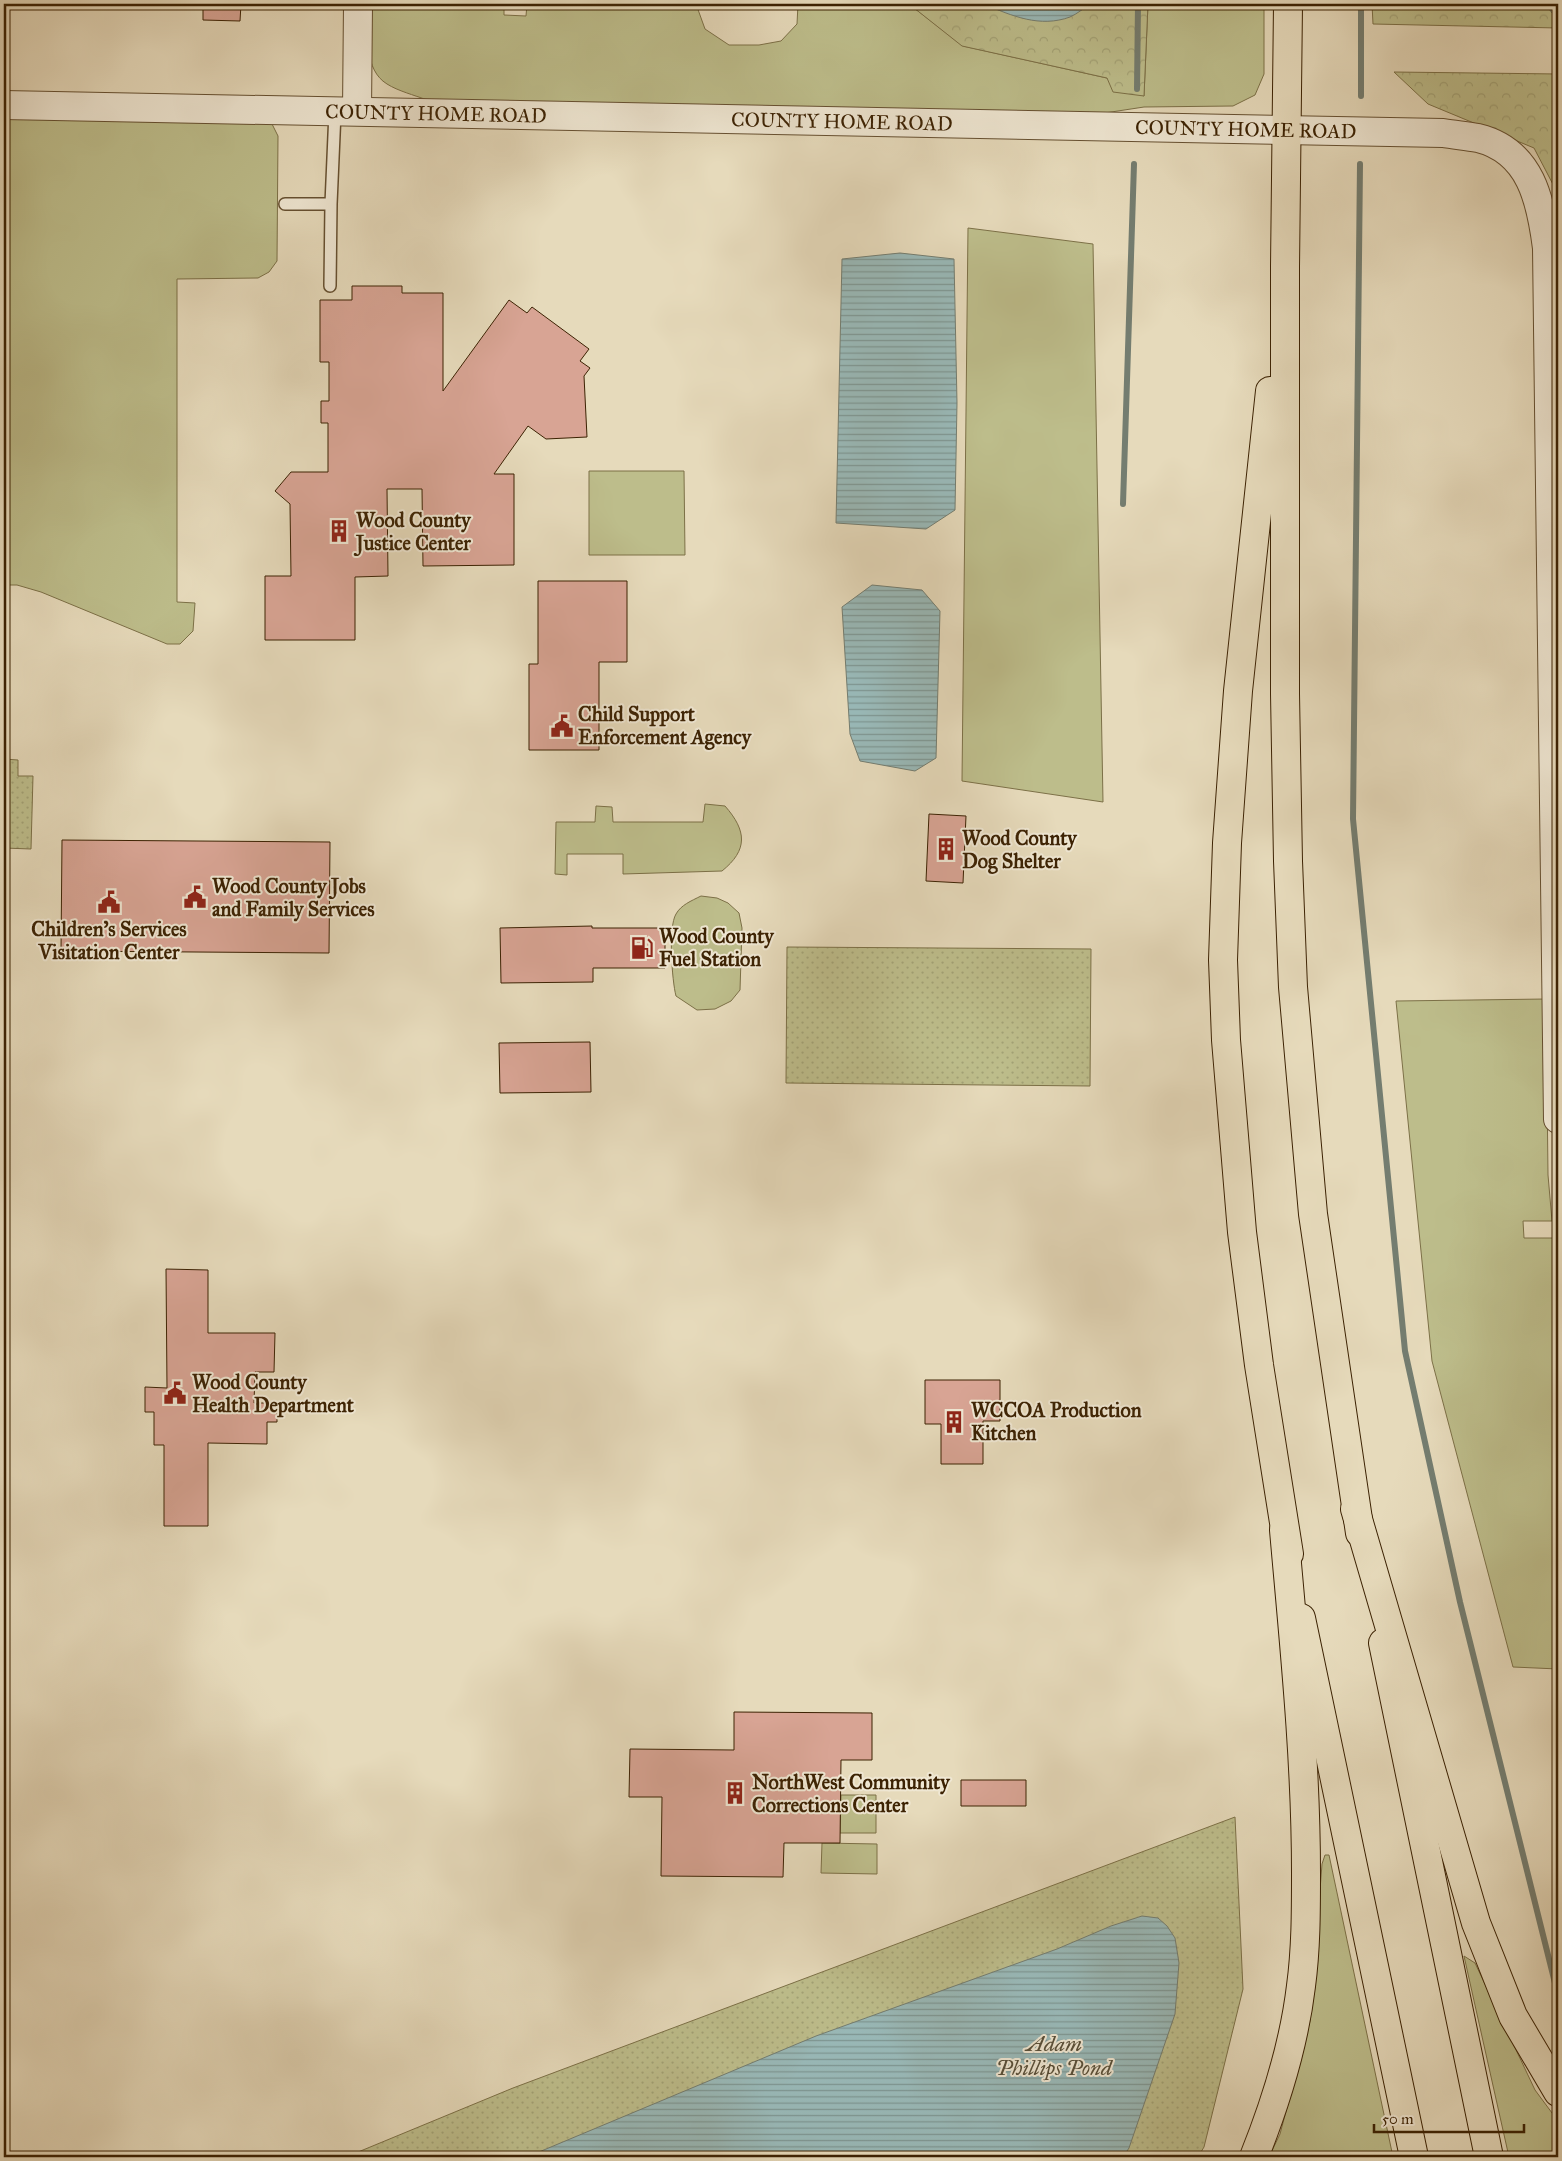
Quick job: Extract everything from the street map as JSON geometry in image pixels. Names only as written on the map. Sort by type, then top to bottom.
[{"type":"highway","points":[[1288,4],[1285,268],[1285,684],[1288,861],[1293,987],[1313,1214],[1355,1509],[1489,2157]]},
{"type":"highway","points":[[1285,268],[1238,691],[1227,843],[1223,960],[1226,1040],[1242,1232],[1258,1365],[1284,1530],[1414,2157]]},
{"type":"highway","points":[[1355,1509],[1476,1923],[1513,2016],[1558,2092]]},
{"type":"highway","points":[[1254,2157],[1276,2099],[1291,2042],[1301,1987],[1306,1924],[1305,1798],[1284,1530]]},
{"type":"street","points":[[346,111],[358,4]]},
{"type":"street","name":"COUNTY HOME ROAD","points":[[4,105],[1098,128],[1443,133],[1479,138],[1494,144],[1518,162],[1527,174],[1540,202],[1547,248],[1558,1119]]},
{"type":"lane","points":[[330,286],[331,204],[346,111]]},
{"type":"lane","points":[[285,204],[331,204]]},
{"type":"green space","points":[[378,4],[504,4],[504,15],[526,16],[527,4],[696,4],[705,29],[729,45],[759,45],[781,41],[797,24],[798,4],[909,4],[963,46],[1107,78],[1144,96],[1148,4],[1264,4],[1264,74],[1255,95],[1233,106],[1144,107],[1098,114],[427,100],[387,84],[374,70],[369,51],[367,12]]},
{"type":"green space","points":[[909,4],[1148,4],[1144,96],[1113,92],[1107,78],[962,46]]},
{"type":"green space","points":[[1372,4],[1545,4],[1558,20],[1558,28],[1373,24]]},
{"type":"green space","points":[[1394,72],[1558,74],[1558,194],[1534,148],[1428,104]]},
{"type":"green space","points":[[4,115],[271,122],[278,136],[277,261],[269,272],[258,278],[177,279],[177,602],[195,603],[193,631],[180,644],[167,644],[41,592],[17,585],[4,585]]},
{"type":"green space","points":[[968,228],[1093,244],[1103,802],[962,781]]},
{"type":"green space","points":[[589,471],[684,471],[685,555],[589,555]]},
{"type":"green space","points":[[4,759],[18,760],[18,776],[33,776],[31,849],[4,848]]},
{"type":"green space","points":[[705,804],[725,806],[741,832],[742,840],[737,856],[722,871],[623,874],[623,854],[567,854],[567,875],[555,874],[556,822],[595,822],[596,806],[612,807],[613,822],[703,822]]},
{"type":"green space","points":[[701,896],[717,898],[728,903],[739,913],[742,928],[740,990],[731,1001],[715,1009],[697,1010],[676,996],[671,942],[676,914],[683,906]]},
{"type":"green space","points":[[787,947],[1091,949],[1090,1086],[786,1083]]},
{"type":"green space","points":[[1546,999],[1548,1175],[1552,1221],[1523,1221],[1524,1238],[1553,1238],[1558,1278],[1558,1669],[1513,1667],[1432,1361],[1396,1001]]},
{"type":"green space","points":[[841,1795],[876,1795],[876,1833],[840,1833]]},
{"type":"green space","points":[[1235,1817],[1243,1989],[1204,2147],[1198,2157],[346,2157],[513,2088]]},
{"type":"green space","points":[[822,1843],[877,1844],[877,1874],[821,1873]]},
{"type":"green space","points":[[1325,1855],[1329,1855],[1393,2157],[1269,2157],[1280,2134],[1310,2021],[1322,1864]]},
{"type":"green space","points":[[1464,1956],[1475,1963],[1535,2090],[1558,2121],[1558,2157],[1509,2157]]},
{"type":"water","points":[[984,4],[1090,4],[1070,17],[1059,20],[1037,21],[1005,13]]},
{"type":"water","points":[[1545,4],[1558,4],[1558,20]]},
{"type":"water","points":[[900,253],[954,259],[957,403],[955,510],[926,529],[836,523],[842,259]]},
{"type":"water","points":[[872,585],[922,590],[940,611],[936,758],[915,771],[860,761],[850,734],[842,607]]},
{"type":"water","name":"Adam Phillips Pond","points":[[1142,1916],[1158,1918],[1167,1926],[1175,1938],[1179,1963],[1175,2014],[1129,2148],[1123,2157],[527,2157],[816,2036],[1057,1949],[1111,1926]]},
{"type":"building","points":[[203,4],[241,4],[240,21],[203,20]]},
{"type":"building","name":"Wood County Justice Center","points":[[352,286],[402,286],[402,293],[443,293],[443,391],[509,300],[527,313],[532,307],[589,349],[580,361],[590,368],[584,376],[587,437],[546,439],[528,426],[494,474],[514,474],[514,565],[423,566],[422,489],[387,489],[388,576],[355,577],[355,640],[265,640],[265,576],[291,576],[290,504],[275,491],[291,472],[328,472],[328,423],[321,423],[321,401],[329,401],[329,362],[320,362],[320,300],[352,300]]},
{"type":"building","points":[[538,581],[627,581],[627,662],[599,662],[599,750],[529,750],[529,664],[538,664]]},
{"type":"building","name":"Wood County Dog Shelter","points":[[929,814],[966,816],[963,883],[926,881]]},
{"type":"building","name":"Wood County Jobs and Family Services","points":[[62,840],[330,842],[329,953],[61,951]]},
{"type":"building","points":[[592,926],[592,928],[665,928],[665,968],[593,968],[593,982],[501,983],[500,928]]},
{"type":"building","points":[[590,1042],[591,1092],[500,1093],[499,1043]]},
{"type":"building","name":"Wood County Health Department","points":[[166,1269],[208,1270],[208,1333],[275,1333],[274,1372],[255,1372],[254,1403],[277,1403],[277,1422],[267,1422],[267,1444],[208,1443],[208,1526],[164,1526],[164,1445],[154,1445],[154,1412],[145,1412],[145,1387],[167,1388]]},
{"type":"building","name":"WCCOA Production Kitchen","points":[[925,1380],[1000,1380],[1000,1421],[983,1421],[983,1464],[941,1464],[941,1424],[925,1424]]},
{"type":"building","name":"NorthWest Community Corrections Center","points":[[734,1712],[872,1713],[872,1760],[841,1760],[840,1843],[784,1843],[783,1877],[661,1876],[662,1797],[629,1797],[630,1749],[734,1750]]},
{"type":"building","points":[[961,1780],[1026,1780],[1026,1806],[961,1806]]},
{"type":"waterway","points":[[1137,89],[1138,4]]},
{"type":"waterway","points":[[1361,4],[1361,96]]},
{"type":"waterway","points":[[1123,504],[1134,164]]},
{"type":"waterway","points":[[1360,164],[1353,819],[1405,1351],[1460,1602],[1555,1983],[1558,1988]]},
{"type":"place","name":"Wood County Justice Center","points":[[339,531]]},
{"type":"place","name":"Child Support Enforcement Agency","points":[[562,726]]},
{"type":"place","name":"Wood County Dog Shelter","points":[[946,849]]},
{"type":"place","name":"Wood County Jobs and Family Services","points":[[195,897]]},
{"type":"place","name":"Children's Services Visitation Center","points":[[109,902]]},
{"type":"place","name":"Wood County Fuel Station","points":[[642,948]]},
{"type":"place","name":"Wood County Health Department","points":[[175,1393]]},
{"type":"place","name":"WCCOA Production Kitchen","points":[[954,1422]]},
{"type":"place","name":"NorthWest Community Corrections Center","points":[[735,1793]]}]
